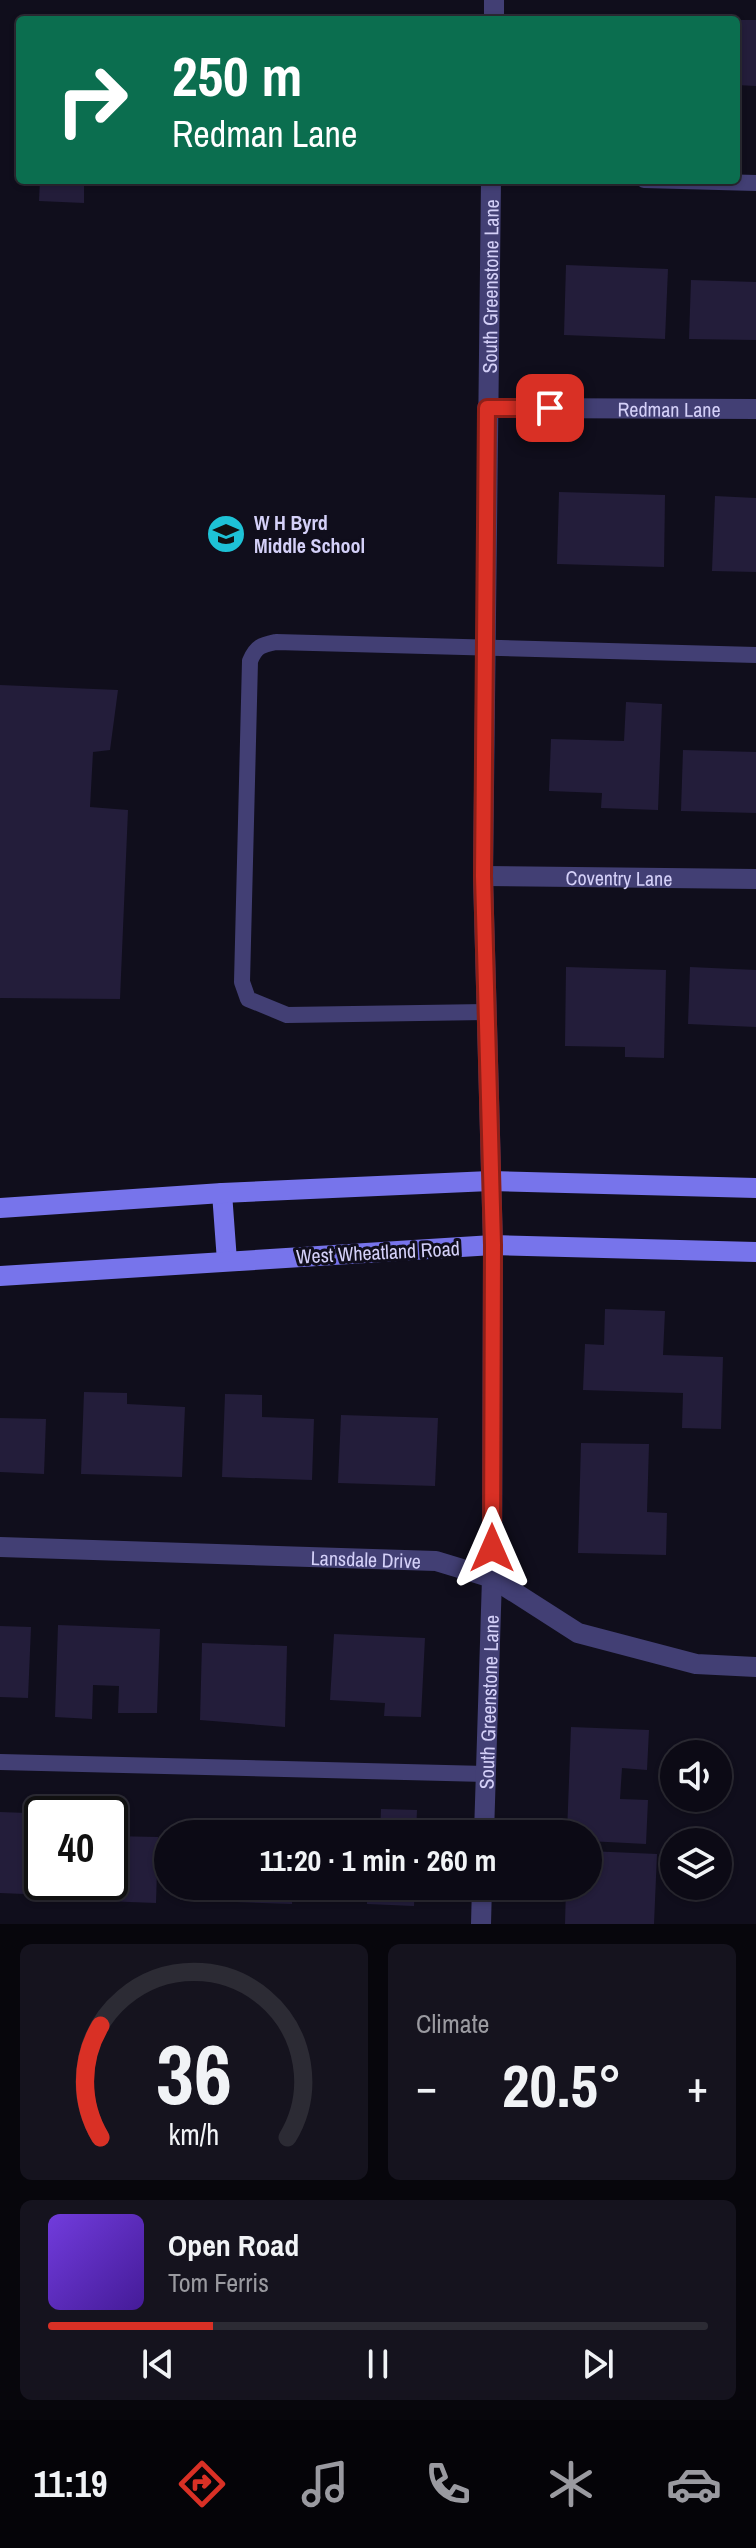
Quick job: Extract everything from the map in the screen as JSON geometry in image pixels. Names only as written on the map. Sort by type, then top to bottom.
[{"type":"main road","points":[[0,1208],[222,1193],[490,1181],[756,1188]]},
{"type":"main road","points":[[222,1193],[227,1261]]},
{"type":"main road","name":"West Wheatland Road","points":[[0,1276],[493,1245],[756,1252]]},
{"type":"street","name":"South Greenstone Lane","points":[[484,1820],[492,1578],[493,1245],[483,876],[491,184]]},
{"type":"street","name":"Redman Lane","points":[[487,408],[756,409]]},
{"type":"street","name":"Coventry Lane","points":[[483,876],[756,879]]},
{"type":"street","name":"Lansdale Drive","points":[[0,1547],[436,1561],[492,1578],[578,1633],[696,1664],[756,1667]]},
{"type":"street","points":[[481,1924],[482,1900]]},
{"type":"lane","points":[[486,1012],[287,1015],[248,999],[242,982],[250,661],[254,650],[260,645],[276,642],[756,655]]},
{"type":"lane","points":[[0,1762],[486,1774]]},
{"type":"building","points":[[740,20],[756,20],[756,86],[740,85]]},
{"type":"building","points":[[40,184],[84,184],[84,203],[39,201]]},
{"type":"building","points":[[566,265],[668,269],[665,339],[564,335]]},
{"type":"building","points":[[691,280],[756,282],[756,340],[689,339]]},
{"type":"building","points":[[559,492],[665,495],[664,567],[557,564]]},
{"type":"building","points":[[715,496],[756,498],[756,572],[712,571]]},
{"type":"building","points":[[0,685],[118,690],[110,750],[93,752],[90,807],[128,810],[120,999],[0,998]]},
{"type":"building","points":[[626,702],[662,704],[658,810],[601,808],[602,793],[549,791],[551,739],[624,741]]},
{"type":"building","points":[[683,750],[756,752],[756,813],[681,811]]},
{"type":"building","points":[[566,967],[666,970],[664,1058],[625,1057],[625,1047],[565,1046]]},
{"type":"building","points":[[690,967],[756,970],[756,1027],[688,1024]]},
{"type":"building","points":[[605,1309],[665,1311],[663,1355],[723,1357],[721,1429],[682,1428],[683,1393],[583,1390],[585,1344],[604,1345]]},
{"type":"building","points":[[84,1392],[127,1393],[127,1404],[185,1407],[182,1477],[81,1474]]},
{"type":"building","points":[[225,1394],[262,1395],[262,1417],[314,1419],[312,1480],[222,1477]]},
{"type":"building","points":[[341,1415],[438,1418],[435,1486],[338,1483]]},
{"type":"building","points":[[0,1418],[46,1419],[44,1474],[0,1472]]},
{"type":"building","points":[[581,1443],[649,1444],[647,1512],[667,1513],[666,1555],[578,1553]]},
{"type":"building","points":[[58,1625],[160,1629],[157,1713],[118,1713],[119,1686],[93,1685],[92,1719],[55,1717]]},
{"type":"building","points":[[0,1626],[31,1627],[28,1698],[0,1697]]},
{"type":"building","points":[[334,1634],[425,1638],[421,1717],[384,1716],[385,1703],[330,1700]]},
{"type":"building","points":[[202,1643],[287,1646],[285,1727],[200,1720]]},
{"type":"building","points":[[571,1727],[649,1730],[647,1770],[622,1768],[620,1799],[648,1800],[646,1844],[602,1842],[602,1820],[568,1820]]},
{"type":"building","points":[[381,1809],[417,1810],[417,1820],[381,1820]]},
{"type":"building","points":[[0,1812],[24,1813],[24,1894],[0,1893]]},
{"type":"building","points":[[128,1836],[154,1837],[156,1903],[77,1900],[128,1900]]},
{"type":"building","points":[[602,1852],[657,1854],[654,1924],[565,1924],[566,1900],[602,1900]]},
{"type":"building","points":[[180,1900],[292,1900],[292,1904]]},
{"type":"building","points":[[367,1900],[414,1900],[414,1906],[367,1904]]},
{"type":"place","name":"W H Byrd Middle School","points":[[226,534]]},
{"type":"route","points":[[492,1548],[493,1245],[483,876],[487,408],[550,408]]}]
